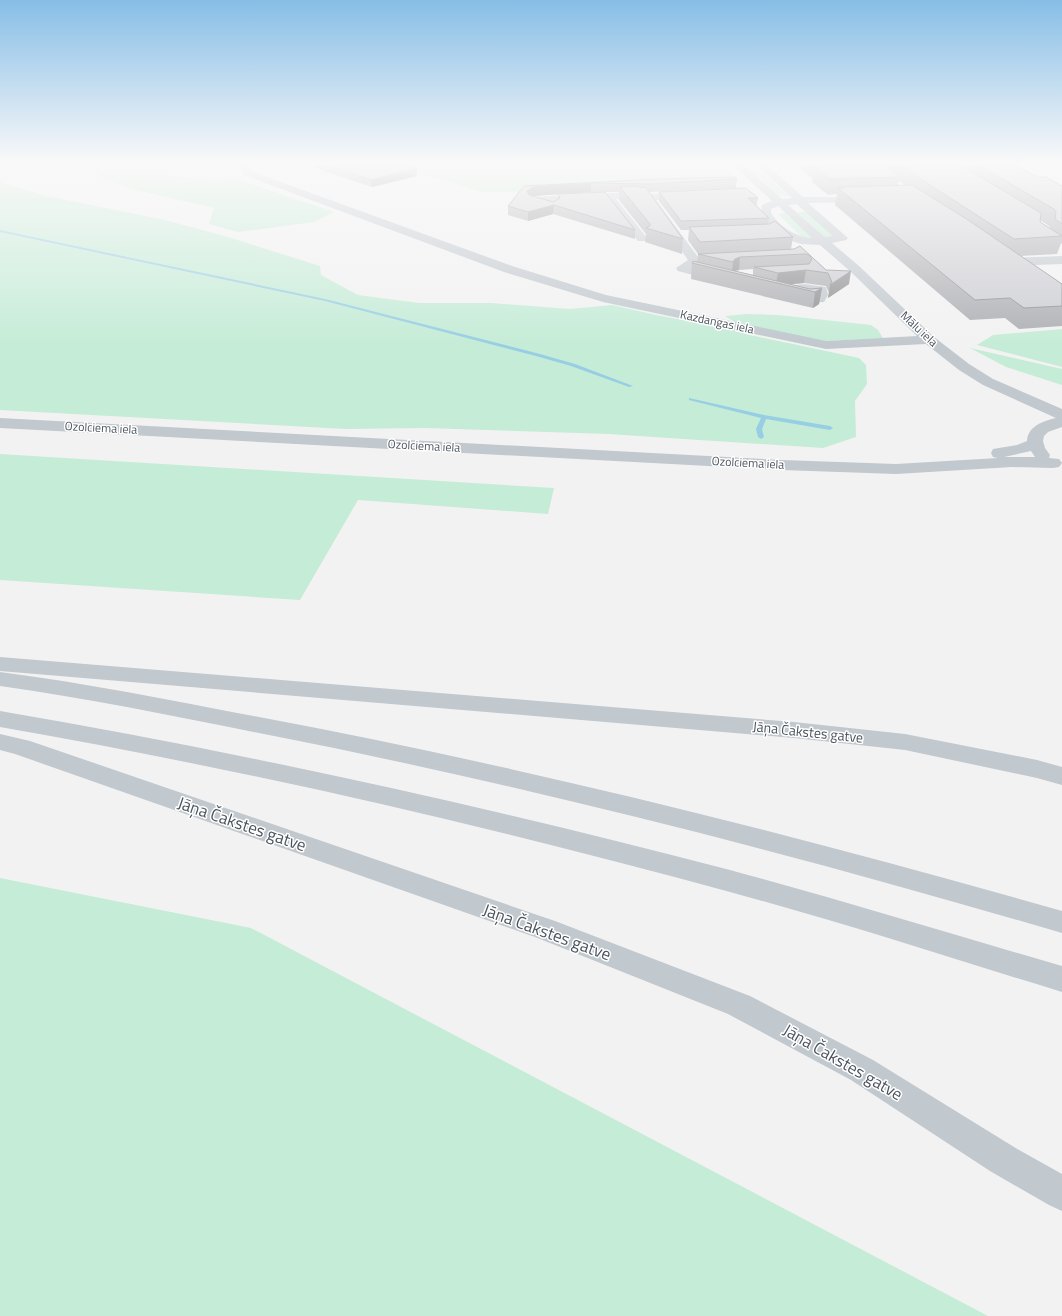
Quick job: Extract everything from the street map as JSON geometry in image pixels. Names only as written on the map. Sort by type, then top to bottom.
[{"type":"street","name":"Kazdangas iela","points":[[383,223],[508,270],[602,298],[826,345],[929,340]]},
{"type":"street","points":[[630,223],[642,239]]},
{"type":"street","points":[[668,223],[695,261]]},
{"type":"street","points":[[774,223],[788,236],[800,240],[823,242],[842,238]]},
{"type":"street","name":"Mālu iela","points":[[803,223],[855,269],[929,340],[964,367],[988,382],[1062,416]]},
{"type":"street","points":[[826,223],[852,249],[855,269]]},
{"type":"street","points":[[677,236],[692,235]]},
{"type":"street","points":[[684,246],[700,246]]},
{"type":"street","points":[[993,253],[1024,275]]},
{"type":"street","points":[[710,260],[695,261],[682,268],[715,276],[731,278]]},
{"type":"street","points":[[1006,262],[1062,260]]},
{"type":"street","name":"Mālu iela","points":[[988,382],[1000,394],[1055,423]]},
{"type":"street","name":"Ozolciema iela","points":[[0,423],[896,469],[1012,462],[1057,465]]},
{"type":"street","points":[[1035,444],[1034,438],[1036,433],[1055,423]]},
{"type":"street","name":"Ozolciema iela","points":[[849,467],[872,462],[1004,452],[1020,450],[1035,444],[1041,454],[1057,465]]},
{"type":"street","name":"Jāņa Čakstes gatve","points":[[0,664],[794,730],[905,742],[1037,769],[1062,776]]},
{"type":"street","points":[[0,678],[44,684],[286,730],[627,804],[790,845],[958,891],[1062,922]]},
{"type":"street","points":[[0,719],[180,751],[516,826],[732,882],[1062,979]]},
{"type":"street","name":"Jāņa Čakstes gatve","points":[[0,742],[36,752],[538,926],[739,1005],[862,1070],[1002,1159],[1062,1193]]},
{"type":"green space","points":[[0,223],[178,223],[228,237],[320,266],[321,275],[358,295],[419,303],[491,303],[570,309],[612,305],[731,329],[750,335],[859,358],[866,365],[867,384],[855,401],[856,437],[823,448],[608,434],[425,428],[346,429],[0,410]]},
{"type":"green space","points":[[209,223],[303,223],[238,232]]},
{"type":"green space","points":[[788,223],[797,223],[814,239],[803,238]]},
{"type":"green space","points":[[810,223],[820,223],[833,235],[832,237],[825,237]]},
{"type":"green space","points":[[748,314],[778,315],[871,325],[878,330],[883,338],[825,341],[738,324],[725,316]]},
{"type":"green space","points":[[1062,329],[1062,367],[977,345],[993,335]]},
{"type":"green space","points":[[970,348],[1062,369],[1062,385],[1006,367]]},
{"type":"green space","points":[[0,454],[554,488],[548,514],[358,500],[300,600],[0,580]]},
{"type":"green space","points":[[0,878],[251,928],[988,1316],[0,1316]]},
{"type":"building","points":[[614,223],[630,223],[635,230]]},
{"type":"building","points":[[672,223],[683,239],[646,228],[650,226],[650,224]]},
{"type":"building","points":[[778,223],[793,237],[700,242],[689,227]]},
{"type":"building","points":[[881,223],[973,223],[1062,284],[1062,306],[1024,308],[1010,298],[975,300]]},
{"type":"building","points":[[990,223],[1042,223],[1062,236],[1014,239]]},
{"type":"building","points":[[800,246],[826,270],[851,271],[830,285],[832,282],[828,273],[806,270],[778,273],[754,267],[809,264],[812,259],[809,255],[805,254],[740,257],[735,259],[733,262],[698,254],[794,249]]},
{"type":"building","points":[[693,261],[810,289],[822,288],[815,292],[692,263]]},
{"type":"waterway","points":[[0,231],[325,300],[538,355],[573,365],[631,386]]},
{"type":"waterway","points":[[691,399],[764,417]]},
{"type":"waterway","points":[[761,437],[759,429],[764,417]]},
{"type":"waterway","points":[[764,417],[830,428]]}]
